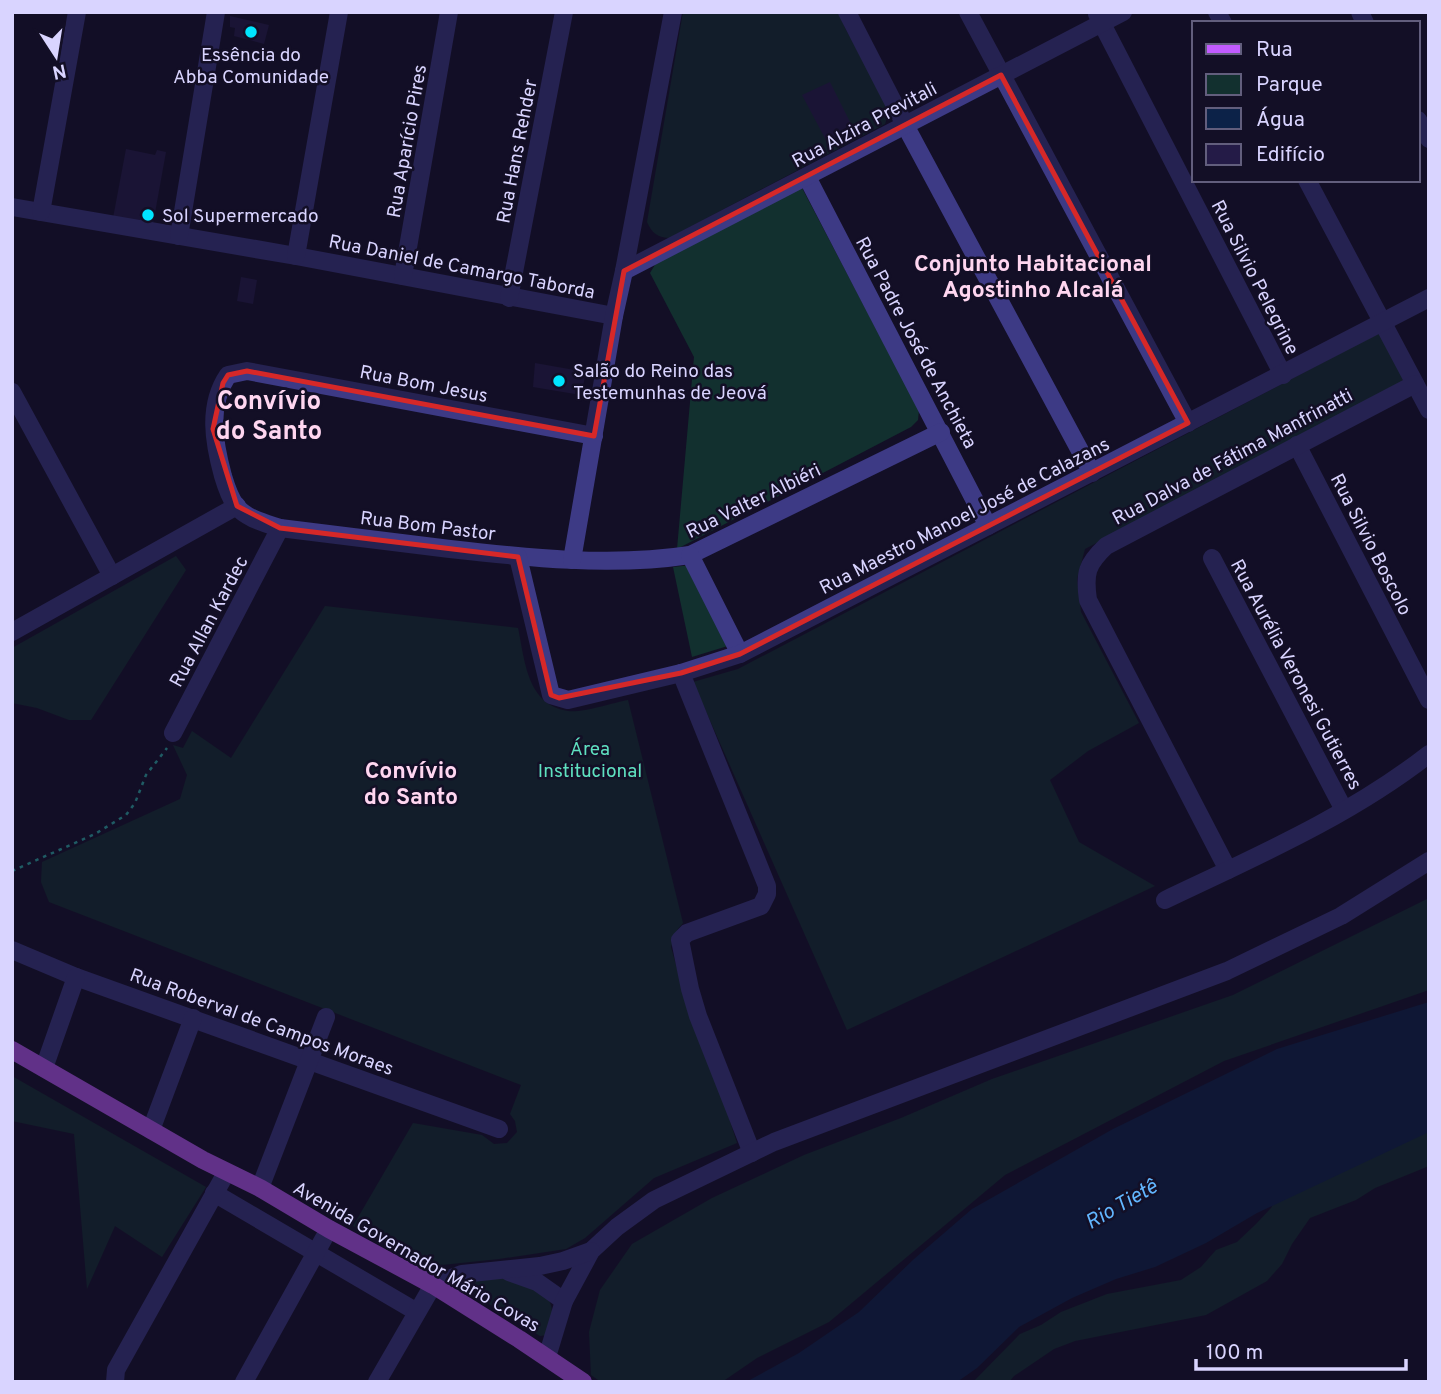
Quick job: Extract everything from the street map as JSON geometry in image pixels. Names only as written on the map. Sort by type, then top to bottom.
[{"type":"main road","name":"Avenida Governador Mário Covas","points":[[12,1050],[226,1173],[260,1188],[433,1285],[583,1382]]},
{"type":"street","points":[[41,212],[77,12]]},
{"type":"street","points":[[179,236],[216,12]]},
{"type":"street","points":[[296,256],[339,12]]},
{"type":"street","name":"Rua Aparício Pires","points":[[403,276],[449,12]]},
{"type":"street","name":"Rua Hans Rehder","points":[[509,298],[564,12]]},
{"type":"street","points":[[572,560],[614,316],[673,12]]},
{"type":"street","points":[[848,12],[905,125],[1093,472]]},
{"type":"street","points":[[968,12],[1188,423]]},
{"type":"street","name":"Rua Alzira Previtali","points":[[624,271],[1001,75],[1099,18],[1123,12]]},
{"type":"street","name":"Rua Silvio Pelegrine","points":[[1099,18],[1283,374]]},
{"type":"street","points":[[1420,123],[1429,139]]},
{"type":"street","name":"Rua Padre José de Anchieta","points":[[807,177],[988,526]]},
{"type":"street","points":[[1308,182],[1429,410]]},
{"type":"street","name":"Rua Daniel de Camargo Taborda","points":[[12,207],[296,256],[614,316]]},
{"type":"street","name":"Rua Maestro Manoel José de Calazans","points":[[518,557],[551,695],[568,699],[681,673],[740,654],[1429,298]]},
{"type":"street","name":"Rua Bom Jesus","points":[[237,506],[227,486],[213,429],[223,383],[228,375],[247,371],[594,436]]},
{"type":"street","name":"Rua Dalva de Fátima Manfrinatti","points":[[1228,870],[1088,600],[1085,580],[1091,560],[1106,545],[1415,384]]},
{"type":"street","points":[[12,392],[112,576]]},
{"type":"street","name":"Rua Valter Albiéri","points":[[572,560],[663,559],[690,555],[941,432]]},
{"type":"street","name":"Rua Silvio Boscolo","points":[[1297,445],[1429,700]]},
{"type":"street","points":[[12,632],[237,506]]},
{"type":"street","name":"Rua Bom Pastor","points":[[237,506],[250,518],[280,528],[518,557],[572,560]]},
{"type":"street","name":"Rua Allan Kardec","points":[[173,733],[280,528]]},
{"type":"street","points":[[690,555],[740,654]]},
{"type":"street","name":"Rua Aurélia Veronesi Gutierres","points":[[1212,558],[1344,810]]},
{"type":"street","points":[[681,673],[767,886],[767,894],[761,906],[687,933],[680,940],[698,1016],[752,1153]]},
{"type":"street","points":[[1165,900],[1344,810],[1429,754]]},
{"type":"street","points":[[547,1357],[564,1301],[592,1251],[617,1227],[654,1200],[752,1153],[957,1072],[1227,971],[1341,916],[1429,861]]},
{"type":"street","name":"Rua Roberval de Campos Moraes","points":[[12,950],[76,977],[499,1129]]},
{"type":"street","points":[[44,1068],[76,977]]},
{"type":"street","points":[[260,1188],[326,1017]]},
{"type":"street","points":[[151,1130],[193,1018]]},
{"type":"street","points":[[116,1382],[116,1370],[226,1173]]},
{"type":"street","points":[[214,1193],[417,1312]]},
{"type":"street","points":[[244,1382],[329,1229]]},
{"type":"street","points":[[377,1382],[433,1285],[462,1274],[551,1264],[592,1251]]},
{"type":"street","points":[[500,1269],[537,1282],[564,1301]]},
{"type":"path","points":[[12,871],[95,834],[126,815],[135,803],[146,775],[166,753],[173,733]]},
{"type":"highlighted area","points":[[1001,75],[1188,423],[740,654],[681,673],[559,698],[551,695],[518,557],[280,528],[237,506],[213,429],[223,383],[228,375],[247,371],[594,436],[624,271]]},
{"type":"green space","points":[[683,12],[840,12],[845,28],[886,102],[889,113],[885,124],[669,238],[658,235],[647,222]]},
{"type":"green space","points":[[802,188],[919,410],[918,420],[911,427],[677,549],[694,357],[650,273],[659,258]]},
{"type":"green space","points":[[1381,332],[1406,380],[1085,549],[1077,579],[1081,612],[1139,723],[1088,751],[1050,780],[1079,842],[1155,886],[847,1030],[693,682],[738,669]]},
{"type":"green space","points":[[176,556],[186,570],[91,720],[69,720],[37,708],[12,703],[12,648]]},
{"type":"green space","points":[[691,565],[731,645],[692,657],[673,567]]},
{"type":"green space","name":"Área Institucional","points":[[325,606],[518,628],[530,680],[544,700],[554,707],[581,711],[628,700],[683,923],[677,930],[671,947],[684,994],[710,1059],[737,1143],[654,1178],[585,1238],[566,1249],[432,1266],[419,1262],[353,1226],[413,1123],[482,1135],[494,1144],[507,1143],[517,1132],[515,1121],[510,1114],[521,1085],[49,902],[41,882],[42,862],[180,799],[187,775],[173,745],[183,748],[192,731],[231,758]]},
{"type":"green space","points":[[1429,898],[1429,990],[1224,1061],[1005,1175],[829,1322],[757,1358],[722,1382],[601,1382],[591,1375],[589,1332],[600,1290],[632,1244],[712,1198],[804,1155],[992,1079],[1233,995]]},
{"type":"green space","points":[[12,1076],[206,1187],[162,1257],[115,1226],[87,1289],[74,1134],[12,1121]]},
{"type":"green space","points":[[1429,1098],[1429,1166],[1310,1218],[1282,1264],[1267,1281],[1206,1315],[1075,1341],[1054,1349],[1009,1382],[973,1382],[1020,1334],[1061,1312],[1107,1294],[1181,1280],[1201,1267],[1216,1250],[1237,1242],[1271,1208],[1284,1183]]},
{"type":"green space","points":[[505,1278],[528,1285],[548,1298],[552,1316],[547,1335],[540,1336],[460,1286],[459,1282]]},
{"type":"water","name":"Rio Tietê","points":[[1429,1002],[1429,1132],[1257,1213],[1206,1243],[1155,1267],[1116,1279],[1072,1298],[1019,1327],[977,1368],[957,1382],[746,1382],[799,1353],[859,1312],[914,1259],[972,1209],[1113,1129],[1277,1049]]},
{"type":"building","name":"Essência do Abba Comunidade","points":[[230,16],[269,25],[264,44],[234,36],[235,28],[230,27]]},
{"type":"building","points":[[830,82],[855,132],[829,146],[802,95]]},
{"type":"building","points":[[126,149],[155,155],[157,150],[166,152],[153,224],[113,218]]},
{"type":"building","points":[[241,277],[257,280],[253,304],[237,301]]},
{"type":"building","name":"Salão do Reino das Testemunhas de Jeová","points":[[535,363],[586,372],[581,395],[533,387]]},
{"type":"place","name":"Essência do Abba Comunidade","points":[[251,32]]},
{"type":"place","name":"Sol Supermercado","points":[[148,215]]},
{"type":"place","name":"Salão do Reino das Testemunhas de Jeová","points":[[559,381]]},
{"type":"district","name":"Conjunto Habitacional Agostinho Alcalá","points":[[1033,276]]},
{"type":"district","name":"Convívio do Santo","points":[[269,415]]},
{"type":"district","name":"Convívio do Santo","points":[[411,783]]}]
